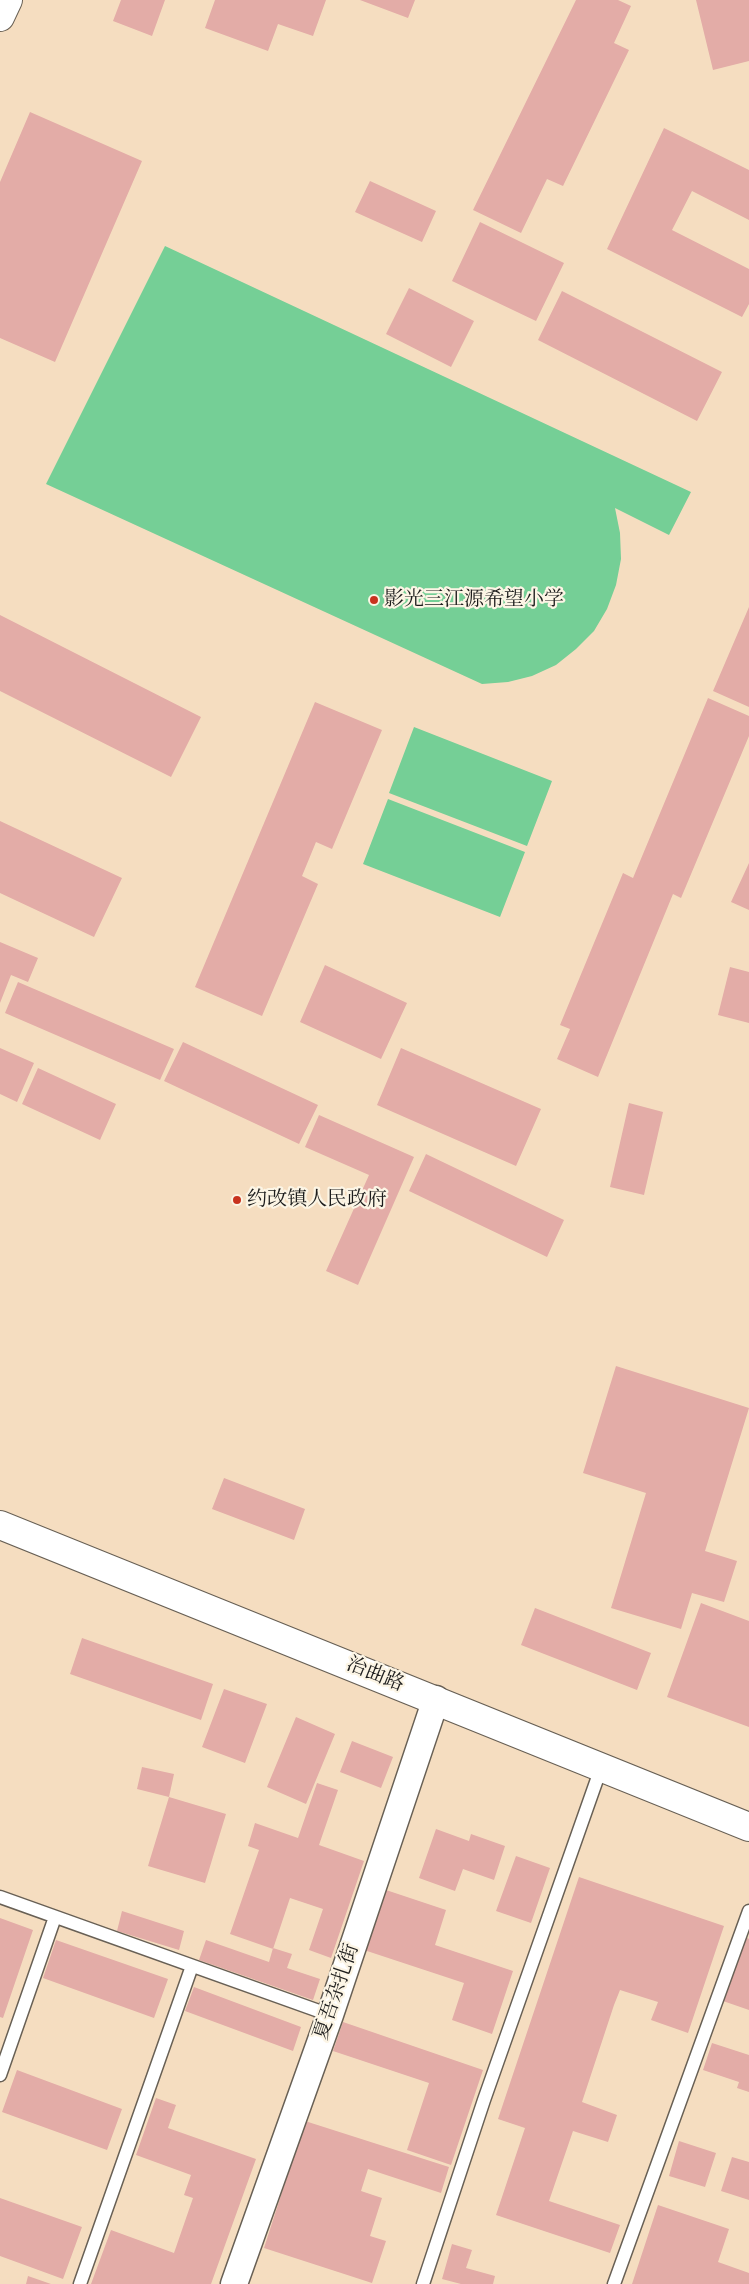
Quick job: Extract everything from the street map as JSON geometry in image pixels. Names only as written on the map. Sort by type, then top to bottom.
[{"type":"main road","name":"治曲路","points":[[0,1525],[436,1699],[749,1827]]},
{"type":"street","name":"夏吾杂扎街","points":[[234,2284],[330,2016],[436,1699]]},
{"type":"lane","points":[[423,2284],[484,2100],[601,1768]]},
{"type":"lane","points":[[0,1897],[330,2016]]},
{"type":"lane","points":[[614,2284],[749,1910]]},
{"type":"lane","points":[[0,2076],[55,1917]]},
{"type":"lane","points":[[80,2284],[192,1966]]},
{"type":"green space","points":[[165,246],[691,492],[669,535],[615,508],[620,533],[621,559],[616,585],[607,609],[594,631],[556,665],[532,676],[508,682],[482,684],[46,484]]},
{"type":"green space","points":[[414,727],[552,781],[527,846],[389,793]]},
{"type":"green space","points":[[388,799],[525,852],[500,917],[363,864]]},
{"type":"building","points":[[121,0],[165,0],[152,36],[113,21]]},
{"type":"building","points":[[215,0],[326,0],[313,36],[278,24],[268,51],[205,28]]},
{"type":"building","points":[[360,0],[415,0],[408,18]]},
{"type":"building","points":[[576,0],[618,0],[631,6],[614,43],[629,50],[563,186],[547,179],[521,233],[473,210]]},
{"type":"building","points":[[696,0],[749,0],[749,61],[713,70]]},
{"type":"building","points":[[30,112],[142,161],[55,362],[0,338],[0,182]]},
{"type":"building","points":[[664,128],[749,170],[749,220],[692,191],[672,230],[749,269],[749,304],[742,317],[607,249]]},
{"type":"building","points":[[370,181],[436,211],[422,242],[355,212]]},
{"type":"building","points":[[480,222],[564,263],[536,321],[452,281]]},
{"type":"building","points":[[409,288],[474,321],[451,367],[386,334]]},
{"type":"building","points":[[562,291],[722,372],[697,421],[538,340]]},
{"type":"building","points":[[749,607],[749,707],[713,691]]},
{"type":"building","points":[[0,615],[201,717],[171,777],[0,691]]},
{"type":"building","points":[[708,698],[749,716],[749,736],[681,898],[673,894],[598,1077],[557,1059],[570,1029],[560,1025],[623,873],[633,878]]},
{"type":"building","points":[[315,702],[382,730],[332,849],[316,842],[302,876],[318,884],[262,1016],[195,987]]},
{"type":"building","points":[[0,821],[122,878],[94,937],[0,893]]},
{"type":"building","points":[[749,863],[749,910],[731,902]]},
{"type":"building","points":[[0,942],[38,958],[28,982],[11,975],[0,1003]]},
{"type":"building","points":[[325,965],[407,1003],[381,1059],[300,1022]]},
{"type":"building","points":[[730,967],[749,972],[749,1023],[718,1015]]},
{"type":"building","points":[[18,982],[174,1049],[160,1080],[5,1013]]},
{"type":"building","points":[[183,1042],[318,1105],[299,1144],[164,1081]]},
{"type":"building","points":[[0,1048],[34,1063],[17,1102],[0,1094]]},
{"type":"building","points":[[401,1048],[541,1109],[516,1166],[377,1105]]},
{"type":"building","points":[[38,1068],[116,1104],[100,1140],[22,1104]]},
{"type":"building","points":[[629,1103],[663,1112],[644,1195],[610,1187]]},
{"type":"building","points":[[319,1115],[414,1157],[358,1285],[326,1271],[369,1175],[305,1147]]},
{"type":"building","points":[[426,1154],[564,1220],[547,1257],[409,1191]]},
{"type":"building","points":[[616,1366],[749,1408],[705,1551],[737,1561],[724,1602],[692,1593],[681,1629],[611,1608],[646,1493],[583,1473]]},
{"type":"building","points":[[224,1478],[305,1509],[294,1540],[212,1509]]},
{"type":"building","points":[[701,1603],[749,1621],[749,1727],[667,1697]]},
{"type":"building","points":[[535,1608],[651,1653],[637,1690],[521,1645]]},
{"type":"building","points":[[82,1638],[213,1684],[201,1720],[70,1674]]},
{"type":"building","points":[[224,1689],[267,1704],[245,1763],[202,1747]]},
{"type":"building","points":[[296,1717],[335,1734],[306,1804],[267,1787]]},
{"type":"building","points":[[352,1741],[393,1757],[381,1788],[340,1772]]},
{"type":"building","points":[[142,1767],[174,1774],[169,1797],[137,1789]]},
{"type":"building","points":[[317,1783],[338,1790],[319,1845],[364,1861],[331,1958],[309,1950],[323,1909],[290,1898],[273,1949],[230,1934],[259,1850],[248,1846],[255,1823],[298,1838]]},
{"type":"building","points":[[169,1797],[226,1814],[205,1883],[148,1866]]},
{"type":"building","points":[[436,1829],[469,1841],[471,1834],[505,1846],[494,1880],[463,1869],[455,1891],[419,1878]]},
{"type":"building","points":[[516,1856],[550,1868],[531,1923],[496,1911]]},
{"type":"building","points":[[579,1877],[724,1926],[688,2033],[651,2020],[658,2002],[620,1990],[614,2005],[582,2102],[617,2115],[608,2142],[573,2131],[549,2201],[620,2225],[610,2253],[496,2215],[525,2128],[498,2119]]},
{"type":"building","points":[[383,1889],[446,1910],[435,1945],[513,1971],[492,2034],[452,2020],[464,1983],[364,1950]]},
{"type":"building","points":[[122,1911],[184,1931],[179,1950],[117,1931]]},
{"type":"building","points":[[0,1918],[33,1930],[3,2018],[0,2017]]},
{"type":"building","points":[[746,1937],[749,1939],[749,2010],[723,2001]]},
{"type":"building","points":[[56,1940],[168,1979],[154,2018],[43,1978]]},
{"type":"building","points":[[206,1940],[269,1962],[273,1948],[292,1954],[287,1968],[320,1979],[313,2000],[199,1960]]},
{"type":"building","points":[[194,1987],[301,2027],[293,2051],[185,2011]]},
{"type":"building","points":[[343,2022],[483,2070],[451,2165],[407,2150],[429,2083],[333,2051]]},
{"type":"building","points":[[712,2043],[749,2055],[749,2092],[737,2088],[739,2082],[703,2070]]},
{"type":"building","points":[[17,2070],[122,2109],[107,2150],[2,2112]]},
{"type":"building","points":[[156,2098],[176,2105],[168,2128],[256,2159],[211,2284],[91,2284],[111,2230],[174,2253],[193,2198],[184,2195],[191,2175],[136,2155]]},
{"type":"building","points":[[305,2121],[449,2167],[441,2193],[368,2169],[361,2191],[382,2198],[370,2236],[386,2241],[372,2283],[264,2248]]},
{"type":"building","points":[[679,2141],[716,2153],[705,2187],[669,2176]]},
{"type":"building","points":[[732,2157],[749,2162],[749,2200],[721,2191]]},
{"type":"building","points":[[0,2198],[82,2227],[63,2279],[0,2256]]},
{"type":"building","points":[[658,2205],[729,2229],[718,2262],[749,2273],[749,2284],[632,2284]]},
{"type":"building","points":[[452,2244],[472,2250],[466,2268],[495,2276],[493,2284],[461,2284],[442,2279]]},
{"type":"building","points":[[28,2276],[51,2284],[26,2284]]},
{"type":"place","name":"影光三江源希望小学","points":[[374,600]]},
{"type":"place","name":"约改镇人民政府","points":[[237,1200]]}]
